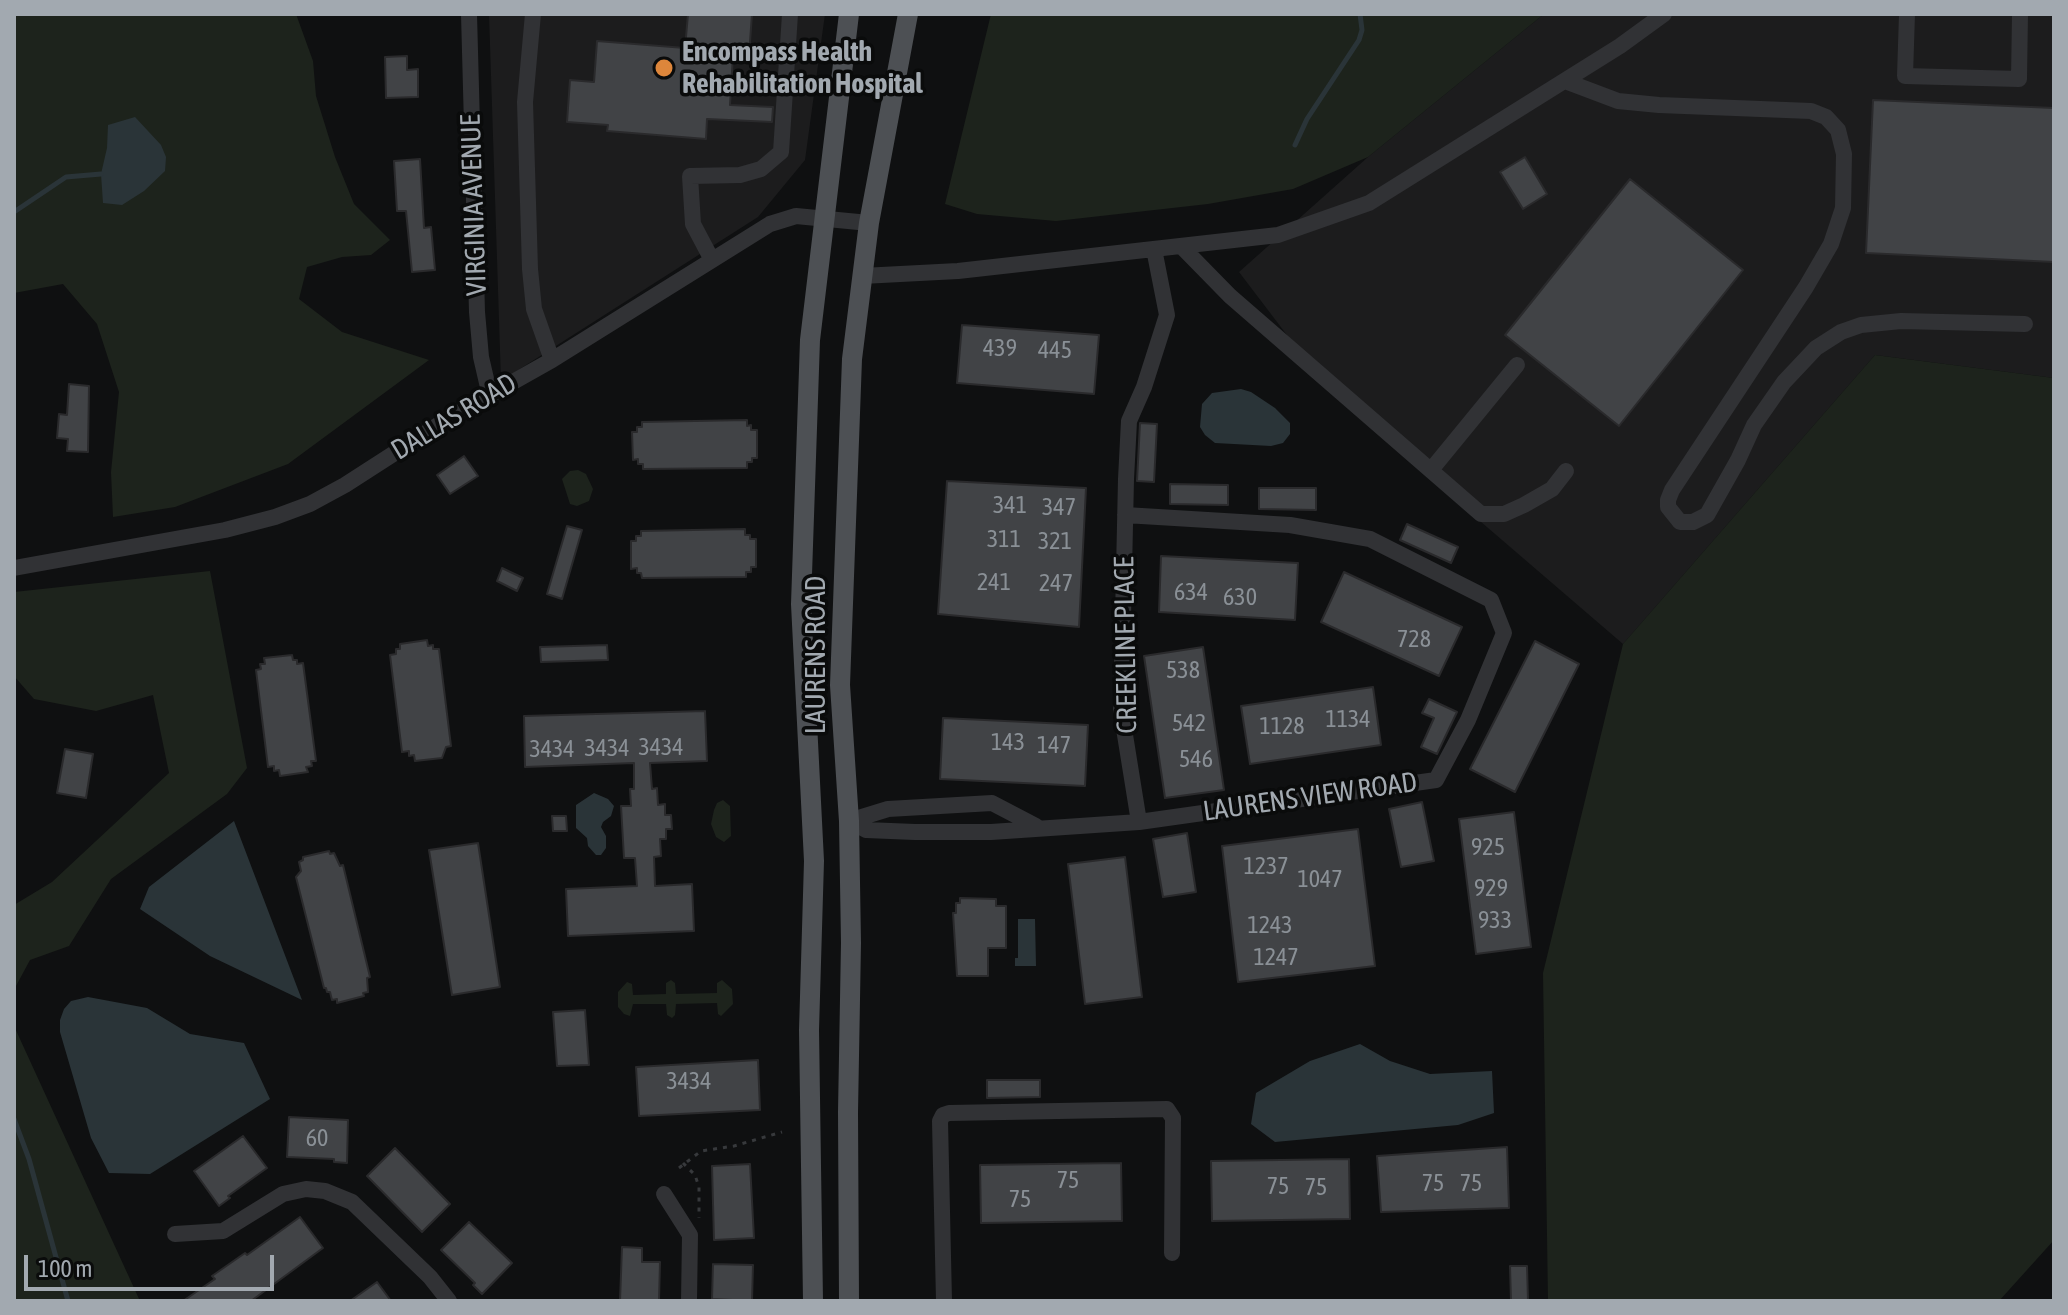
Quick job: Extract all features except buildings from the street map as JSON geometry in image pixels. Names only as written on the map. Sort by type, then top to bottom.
[{"type":"main road","name":"LAURENS ROAD","points":[[813,1301],[809,1030],[814,861],[801,604],[810,340],[849,14]]},
{"type":"main road","name":"LAURENS ROAD","points":[[849,1301],[851,943],[849,821],[840,685],[852,359],[869,223],[908,14]]},
{"type":"main road","points":[[813,820],[849,821]]},
{"type":"main road","points":[[812,1266],[848,1263]]},
{"type":"street","name":"VIRGINIA AVENUE","points":[[469,14],[477,312],[481,357],[490,396]]},
{"type":"street","points":[[533,14],[525,102],[530,269],[534,309],[552,360]]},
{"type":"street","points":[[712,260],[693,224],[690,176],[740,175],[761,169],[781,152],[790,14]]},
{"type":"street","points":[[862,276],[958,271],[1278,235],[1369,203],[1620,46],[1664,14]]},
{"type":"street","points":[[1907,14],[1905,76],[2019,79],[2020,14]]},
{"type":"street","points":[[1565,81],[1618,101],[1811,111],[1826,117],[1838,130],[1844,154],[1843,208],[1831,244],[1672,490],[1668,507],[1680,522],[1693,522],[1707,515],[1754,425],[1784,382],[1816,348],[1841,332],[1861,325],[1901,321],[2025,324]]},
{"type":"street","name":"DALLAS ROAD","points":[[14,568],[210,533],[275,517],[310,504],[449,418],[552,360],[770,224],[786,218],[824,217],[869,223]]},
{"type":"street","points":[[1181,246],[1230,296],[1481,514],[1504,514],[1552,489],[1566,471]]},
{"type":"street","name":"CREEKLINE PLACE","points":[[1139,822],[1121,710],[1125,515],[1129,421],[1144,387],[1167,315],[1154,249]]},
{"type":"street","points":[[1431,470],[1517,365]]},
{"type":"street","name":"LAURENS VIEW ROAD","points":[[849,821],[866,830],[915,832],[991,832],[1139,822],[1436,780],[1468,720],[1504,633],[1491,600],[1370,539],[1290,525],[1125,515]]},
{"type":"street","points":[[849,821],[888,809],[992,803],[1038,827]]},
{"type":"street","points":[[944,1301],[940,1121],[943,1115],[949,1113],[1167,1109],[1173,1118],[1172,1253]]},
{"type":"street","points":[[175,1234],[223,1231],[283,1194],[306,1189],[325,1191],[352,1202],[430,1277],[449,1301]]},
{"type":"street","points":[[664,1194],[690,1235],[689,1301]]},
{"type":"path","points":[[679,1168],[701,1151],[734,1146],[782,1132]]},
{"type":"shaded area","points":[[14,14],[296,14],[313,61],[316,96],[354,204],[390,240],[371,255],[342,257],[307,267],[299,299],[342,332],[429,360],[288,464],[175,507],[113,517],[111,472],[119,392],[97,324],[63,284],[14,293]]},
{"type":"shaded area","points":[[489,14],[825,14],[805,160],[758,217],[501,381]]},
{"type":"shaded area","points":[[991,14],[1544,14],[1368,157],[1293,189],[1208,204],[1056,221],[977,214],[945,204]]},
{"type":"shaded area","points":[[1544,14],[2054,14],[2054,378],[1875,355],[1623,644],[1331,393],[1239,272],[1368,157]]},
{"type":"shaded area","points":[[135,117],[161,145],[166,157],[165,171],[144,191],[122,205],[103,203],[101,174],[108,125]]},
{"type":"shaded area","points":[[1875,355],[2054,378],[2054,1240],[1999,1301],[1548,1301],[1543,973],[1623,644]]},
{"type":"shaded area","points":[[1241,389],[1275,408],[1290,423],[1290,434],[1283,443],[1271,446],[1215,443],[1205,435],[1200,427],[1202,404],[1212,393]]},
{"type":"shaded area","points":[[578,470],[586,474],[593,489],[589,501],[577,506],[570,504],[562,479],[570,471]]},
{"type":"shaded area","points":[[210,571],[247,768],[227,794],[111,879],[69,946],[30,960],[16,986],[14,1026],[14,905],[52,882],[169,773],[153,695],[96,711],[34,699],[14,676],[14,592]]},
{"type":"shaded area","points":[[594,793],[608,799],[614,806],[611,816],[601,827],[606,836],[606,848],[601,855],[596,855],[588,846],[587,838],[576,828],[576,805]]},
{"type":"shaded area","points":[[723,800],[730,806],[731,836],[724,842],[716,837],[711,824],[717,803]]},
{"type":"shaded area","points":[[234,821],[302,1000],[210,956],[140,909],[149,887]]},
{"type":"shaded area","points":[[1018,919],[1035,919],[1036,966],[1015,966],[1015,958],[1018,958]]},
{"type":"shaded area","points":[[671,980],[675,983],[676,994],[717,993],[717,983],[722,980],[732,989],[733,1004],[721,1016],[717,1003],[676,1004],[672,1018],[667,1015],[666,1004],[633,1004],[630,1016],[618,1007],[618,992],[627,982],[632,984],[633,995],[666,994],[666,983]]},
{"type":"shaded area","points":[[88,997],[147,1008],[190,1034],[244,1043],[270,1099],[150,1174],[109,1173],[91,1138],[60,1032],[64,1009],[71,1001]]},
{"type":"shaded area","points":[[14,1026],[140,1301],[14,1301]]},
{"type":"shaded area","points":[[1360,1044],[1390,1061],[1430,1074],[1492,1071],[1494,1113],[1458,1125],[1275,1142],[1251,1124],[1256,1093],[1310,1061]]},
{"type":"waterway","points":[[1295,145],[1307,119],[1359,40],[1362,30],[1360,14]]},
{"type":"waterway","points":[[14,212],[66,177],[101,174]]},
{"type":"waterway","points":[[14,1119],[29,1159],[68,1301]]},
{"type":"place","name":"Encompass Health Rehabilitation Hospital","points":[[664,68]]}]
